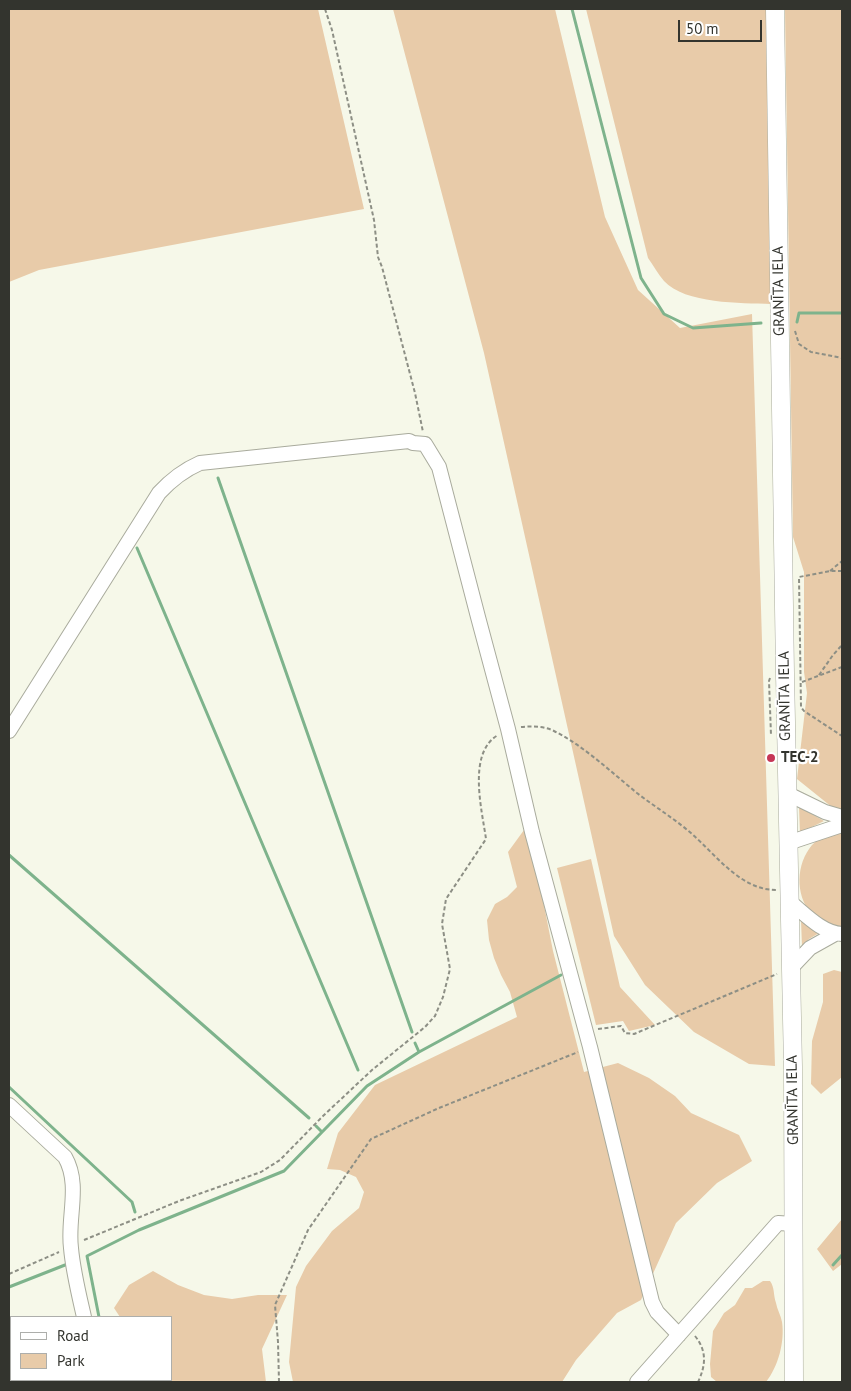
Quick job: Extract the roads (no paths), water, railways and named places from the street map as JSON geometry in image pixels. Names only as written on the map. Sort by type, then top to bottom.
[{"type":"main road","name":"GRANĪTA IELA","points":[[775,9],[791,968],[794,1382]]},
{"type":"street","points":[[9,731],[159,493],[180,473],[200,463],[409,441],[425,444],[439,467],[508,729],[532,832],[590,1047],[652,1302],[657,1312],[683,1331]]},
{"type":"street","points":[[788,794],[824,812],[842,817]]},
{"type":"street","points":[[788,843],[842,825]]},
{"type":"street","points":[[790,896],[812,920],[839,934]]},
{"type":"street","points":[[791,968],[810,948],[839,934]]},
{"type":"street","points":[[9,1105],[65,1157],[70,1166],[72,1179],[70,1247],[84,1316]]},
{"type":"street","points":[[637,1382],[778,1223],[794,1224]]},
{"type":"waterway","points":[[572,9],[641,278],[664,314],[693,328],[761,323]]},
{"type":"waterway","points":[[797,322],[799,313],[842,313]]},
{"type":"waterway","points":[[218,478],[412,1032]]},
{"type":"waterway","points":[[137,548],[358,1070]]},
{"type":"waterway","points":[[9,855],[309,1118]]},
{"type":"waterway","points":[[99,1316],[87,1256],[139,1230],[284,1171],[367,1086],[419,1052],[561,975]]},
{"type":"waterway","points":[[415,1043],[419,1052]]},
{"type":"waterway","points":[[9,1087],[132,1202],[135,1212]]},
{"type":"waterway","points":[[316,1126],[322,1132]]},
{"type":"waterway","points":[[833,1265],[842,1255]]},
{"type":"waterway","points":[[9,1287],[65,1265]]},
{"type":"place","name":"TEC-2","points":[[771,758]]}]
